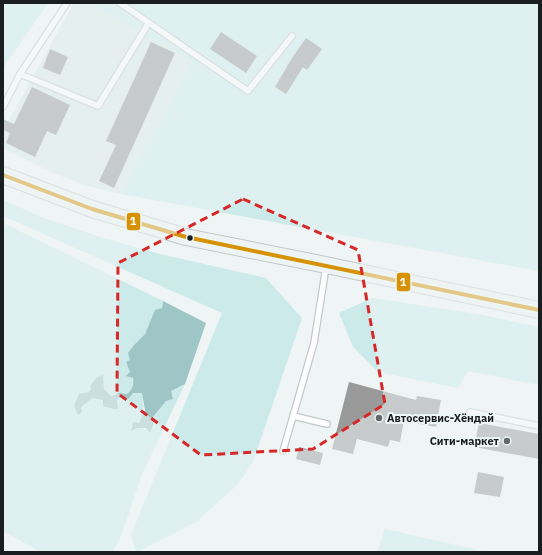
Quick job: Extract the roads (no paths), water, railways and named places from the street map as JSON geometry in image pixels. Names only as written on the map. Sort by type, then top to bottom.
[{"type":"main road","points":[[3,175],[92,209],[151,228],[238,248],[539,310]]},
{"type":"lane","points":[[3,107],[20,74],[68,3]]},
{"type":"lane","points":[[120,3],[148,24],[248,91],[292,36]]},
{"type":"lane","points":[[20,74],[98,106],[148,24]]},
{"type":"lane","points":[[283,451],[314,343],[326,265]]},
{"type":"lane","points":[[470,412],[539,426]]},
{"type":"lane","points":[[293,416],[327,424]]},
{"type":"place","name":"Автосервис-Хёндай","points":[[379,418]]},
{"type":"place","name":"Сити-маркет","points":[[507,441]]}]
